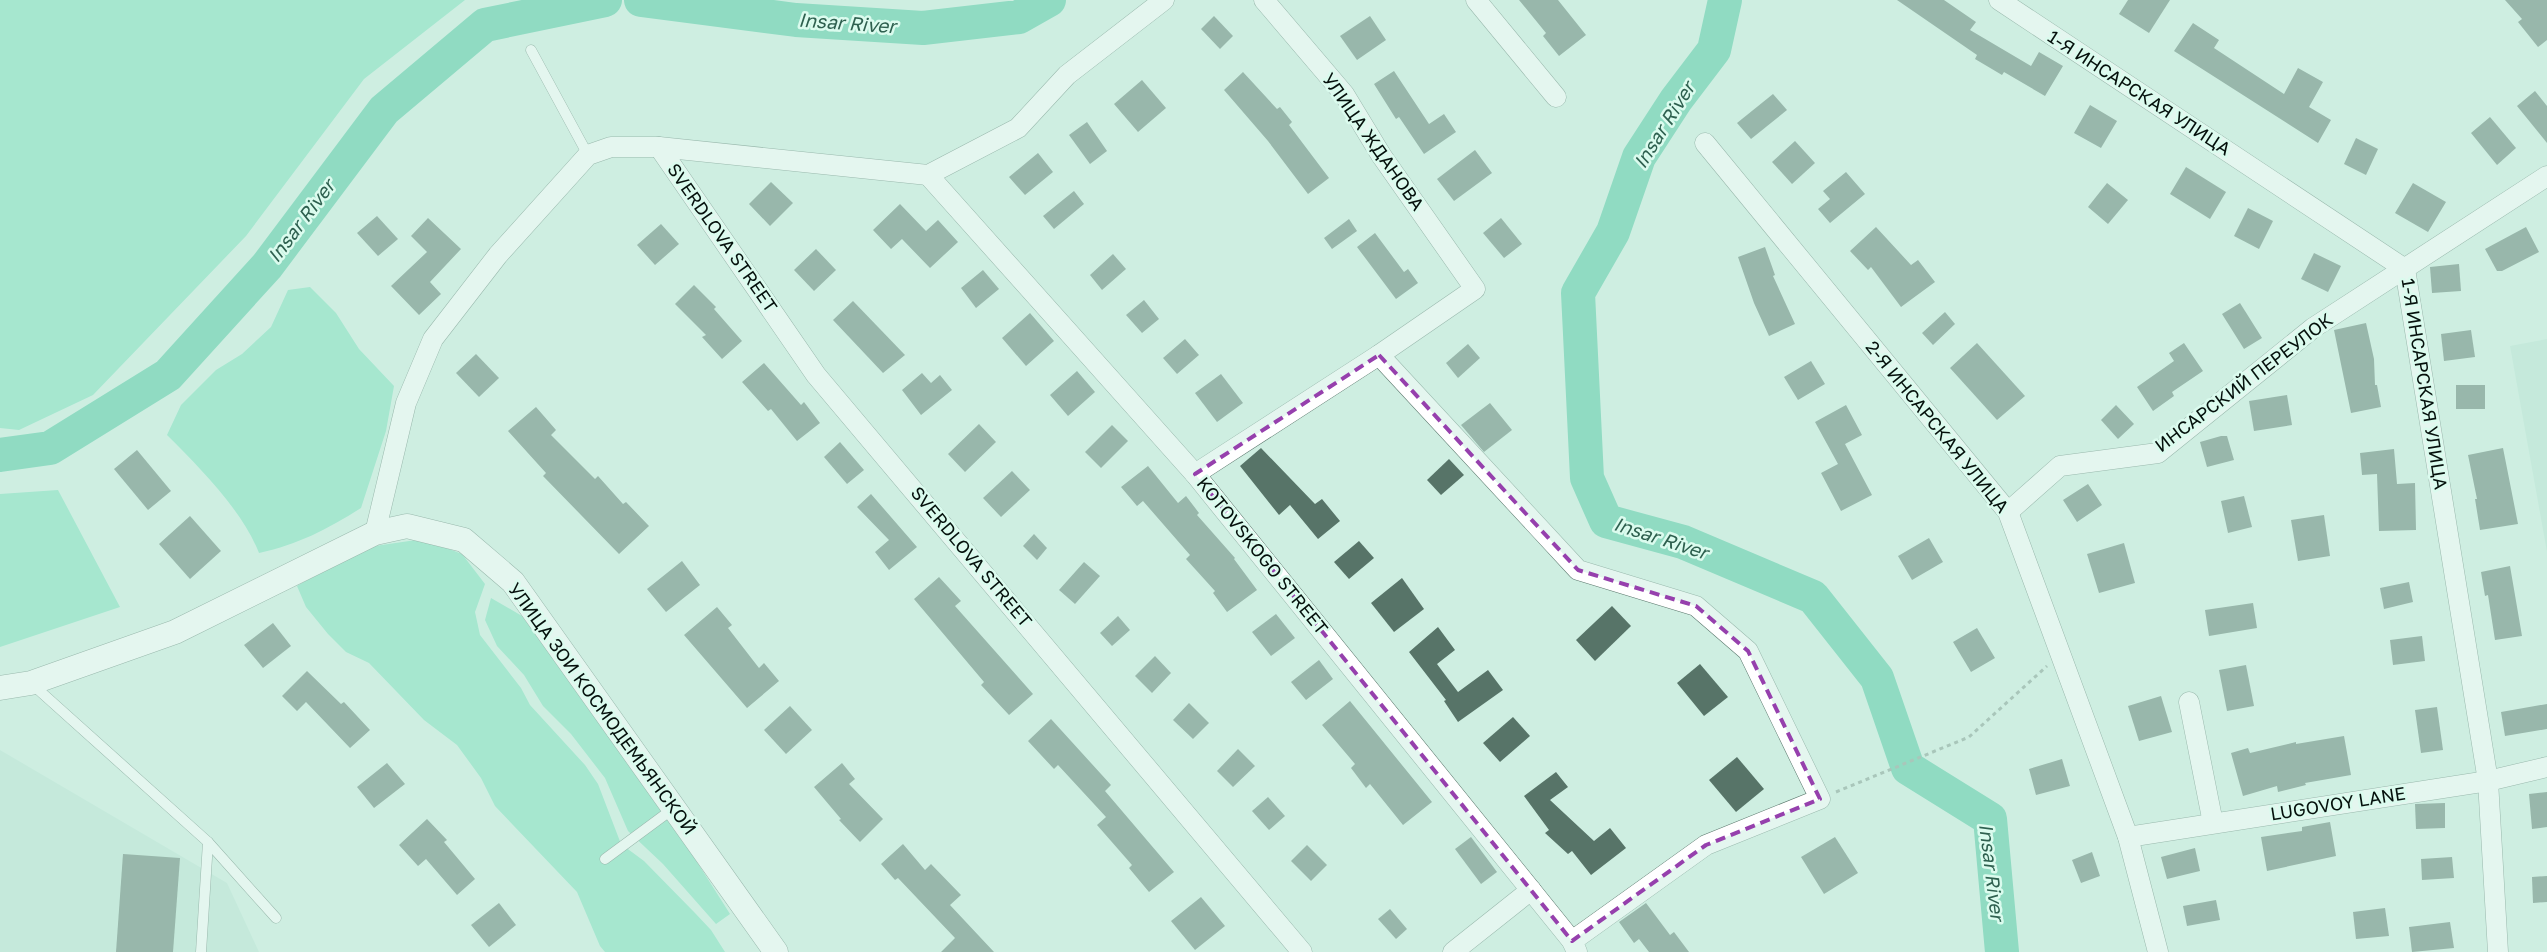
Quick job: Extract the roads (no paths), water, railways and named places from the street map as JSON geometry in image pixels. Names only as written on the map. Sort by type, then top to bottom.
[{"type":"street","points":[[375,532],[406,403],[433,339],[498,255],[588,155],[611,147],[659,147],[928,174],[1018,128],[1067,75],[1164,0]]},
{"type":"street","name":"УЛИЦА ЖДАНОВА","points":[[1264,0],[1344,94],[1381,155],[1475,289],[1379,355]]},
{"type":"street","points":[[1476,0],[1556,97]]},
{"type":"street","name":"1-Я ИНСАРСКАЯ УЛИЦА","points":[[1998,0],[2405,269],[2488,781],[2498,952]]},
{"type":"street","name":"2-Я ИНСАРСКАЯ УЛИЦА","points":[[1705,143],[2008,512],[2128,836],[2158,952]]},
{"type":"street","name":"SVERDLOVA STREET","points":[[659,147],[816,375],[1302,952]]},
{"type":"street","name":"KOTOVSKOGO STREET","points":[[928,174],[1195,474],[1531,890],[1574,946]]},
{"type":"street","name":"ИНСАРСКИЙ ПЕРЕУЛОК","points":[[2008,512],[2060,466],[2158,453],[2313,328],[2547,176]]},
{"type":"street","points":[[1195,474],[1379,355],[1578,570],[1696,606],[1748,651],[1820,799],[1706,845],[1574,946]]},
{"type":"street","name":"УЛИЦА ЗОИ КОСМОДЕМЬЯНСКОЙ","points":[[0,688],[31,683],[175,632],[375,532],[407,526],[464,540],[513,582],[776,952]]},
{"type":"street","points":[[2190,702],[2213,823]]},
{"type":"street","name":"LUGOVOY LANE","points":[[2128,836],[2488,781],[2547,767]]},
{"type":"street","points":[[1452,952],[1531,890]]},
{"type":"lane","points":[[531,50],[588,155]]},
{"type":"lane","points":[[31,683],[208,842],[276,918]]},
{"type":"lane","points":[[605,859],[674,808]]},
{"type":"lane","points":[[201,952],[208,842]]},
{"type":"waterway","name":"Insar River","points":[[0,455],[50,448],[168,375],[267,266],[384,110],[485,25],[605,0]]},
{"type":"waterway","name":"Insar River","points":[[641,0],[796,20],[923,28],[1019,17],[1049,0]]},
{"type":"waterway","name":"Insar River","points":[[1725,0],[1714,50],[1676,100],[1639,157],[1613,232],[1578,293],[1587,478],[1606,521],[1683,542],[1813,597],[1877,678],[1908,768],[1990,819],[2002,952]]}]
